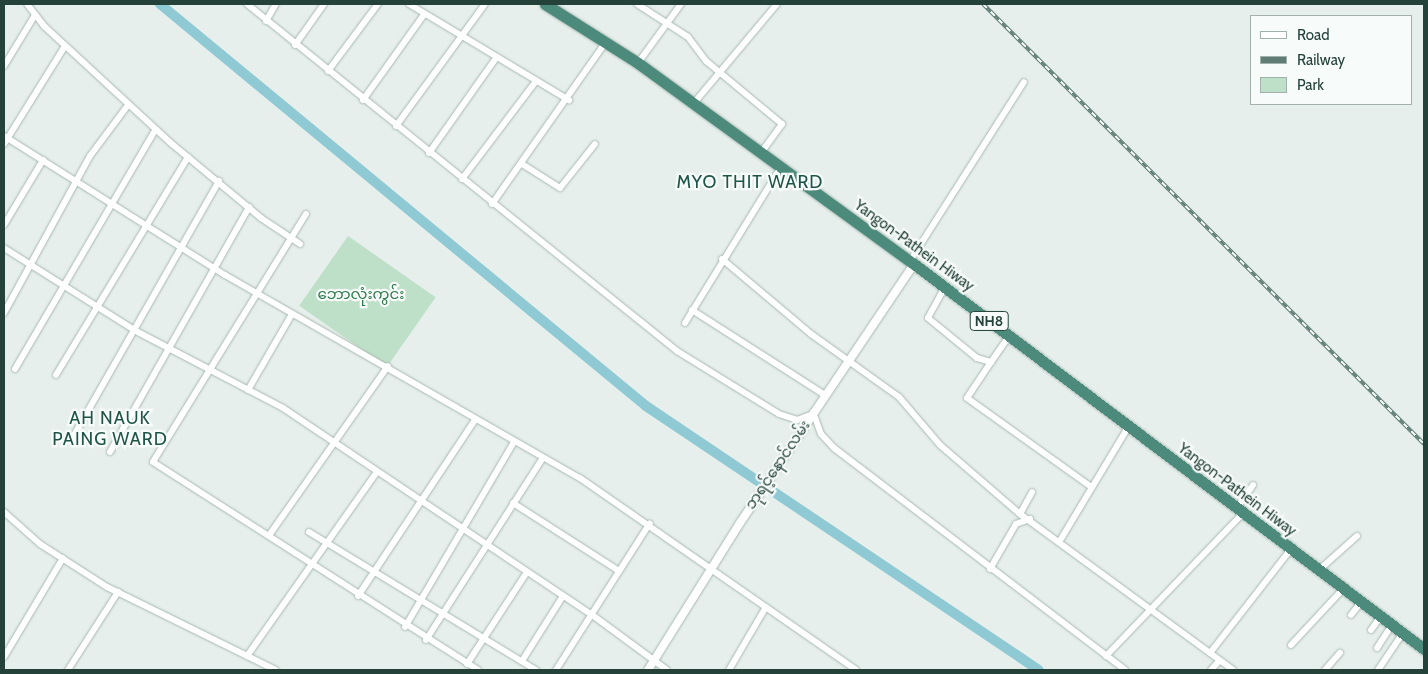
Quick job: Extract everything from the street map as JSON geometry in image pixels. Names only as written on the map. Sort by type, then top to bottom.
[{"type":"highway","name":"Yangon-Pathein Hiway","points":[[545,4],[638,63],[912,262],[1424,650]]},
{"type":"street","points":[[27,4],[65,46],[128,105],[249,207],[300,244]]},
{"type":"street","points":[[247,4],[363,100],[677,351],[779,414],[797,420],[811,415],[821,434],[834,448],[1125,670]]},
{"type":"street","points":[[266,21],[276,4]]},
{"type":"street","points":[[295,45],[324,4]]},
{"type":"street","points":[[328,71],[378,4]]},
{"type":"street","points":[[409,4],[423,16],[463,34],[496,58],[569,100]]},
{"type":"street","points":[[396,126],[485,4]]},
{"type":"street","points":[[637,4],[688,36],[719,72],[782,124],[761,152]]},
{"type":"street","points":[[638,63],[666,22],[681,4]]},
{"type":"street","points":[[694,103],[777,4]]},
{"type":"street","points":[[4,66],[35,15]]},
{"type":"street","points":[[363,100],[423,16]]},
{"type":"street","points":[[492,204],[569,100],[606,42]]},
{"type":"street","points":[[65,46],[5,139],[43,160],[254,292],[388,366],[475,420],[543,458],[650,523],[855,670]]},
{"type":"street","points":[[429,153],[496,58]]},
{"type":"street","points":[[462,179],[536,81]]},
{"type":"street","points":[[912,262],[1024,82]]},
{"type":"street","points":[[4,313],[77,182],[128,105]]},
{"type":"street","points":[[15,369],[111,202],[156,129]]},
{"type":"street","points":[[522,164],[560,188],[595,144]]},
{"type":"street","points":[[56,375],[188,157]]},
{"type":"street","points":[[4,225],[43,160]]},
{"type":"street","points":[[685,323],[722,259],[781,167]]},
{"type":"street","points":[[73,437],[180,245],[219,182]]},
{"type":"street","points":[[110,452],[249,207]]},
{"type":"street","points":[[306,214],[289,236],[254,292],[153,462],[270,534],[310,564],[405,627],[478,670]]},
{"type":"street","points":[[4,248],[134,330],[248,390],[337,443],[419,502],[591,614],[667,670]]},
{"type":"street","points":[[722,259],[849,361],[899,397],[940,445],[1020,514],[1060,540],[1233,670]]},
{"type":"street","name":"ဘုရင့်နောင်လမ်း","points":[[648,670],[740,522],[849,361],[912,262]]},
{"type":"street","points":[[945,287],[928,318],[976,358],[990,362]]},
{"type":"street","points":[[692,310],[825,395]]},
{"type":"street","points":[[248,390],[292,314]]},
{"type":"street","points":[[1009,336],[990,362],[968,398],[1090,486]]},
{"type":"street","points":[[270,534],[337,443],[388,366]]},
{"type":"street","points":[[358,596],[475,420]]},
{"type":"street","points":[[1060,540],[1090,486],[1129,426]]},
{"type":"street","points":[[405,627],[514,442]]},
{"type":"street","points":[[426,640],[484,545],[543,458]]},
{"type":"street","points":[[247,656],[310,564],[326,546],[377,472]]},
{"type":"street","points":[[1106,656],[1240,510],[1252,485]]},
{"type":"street","points":[[1020,514],[1032,492]]},
{"type":"street","points":[[513,503],[619,571]]},
{"type":"street","points":[[4,512],[63,558],[118,592],[276,670]]},
{"type":"street","points":[[990,568],[1016,524],[1030,519]]},
{"type":"street","points":[[556,670],[650,523]]},
{"type":"street","points":[[309,532],[326,546],[420,601],[485,636],[536,670]]},
{"type":"street","points":[[1319,570],[1357,536]]},
{"type":"street","points":[[1210,652],[1291,549]]},
{"type":"street","points":[[4,657],[63,558]]},
{"type":"street","points":[[467,664],[527,572]]},
{"type":"street","points":[[1291,644],[1344,588]]},
{"type":"street","points":[[68,670],[118,592]]},
{"type":"street","points":[[522,661],[563,596]]},
{"type":"street","points":[[1351,616],[1361,602]]},
{"type":"street","points":[[729,670],[766,606]]},
{"type":"street","points":[[1371,630],[1380,616]]},
{"type":"street","points":[[1378,648],[1392,625]]},
{"type":"street","points":[[1378,670],[1403,633]]},
{"type":"street","points":[[1326,670],[1340,653]]},
{"type":"street","points":[[1211,670],[1220,660]]},
{"type":"green space","name":"ဘောလုံးကွင်း","points":[[348,236],[436,297],[387,367],[299,306]]},
{"type":"waterway","points":[[160,4],[646,406],[1039,670]]},
{"type":"railway","points":[[983,4],[1424,444]]},
{"type":"district","name":"MYO THIT WARD","points":[[750,182]]},
{"type":"district","name":"AH NAUK PAING WARD","points":[[110,429]]}]
